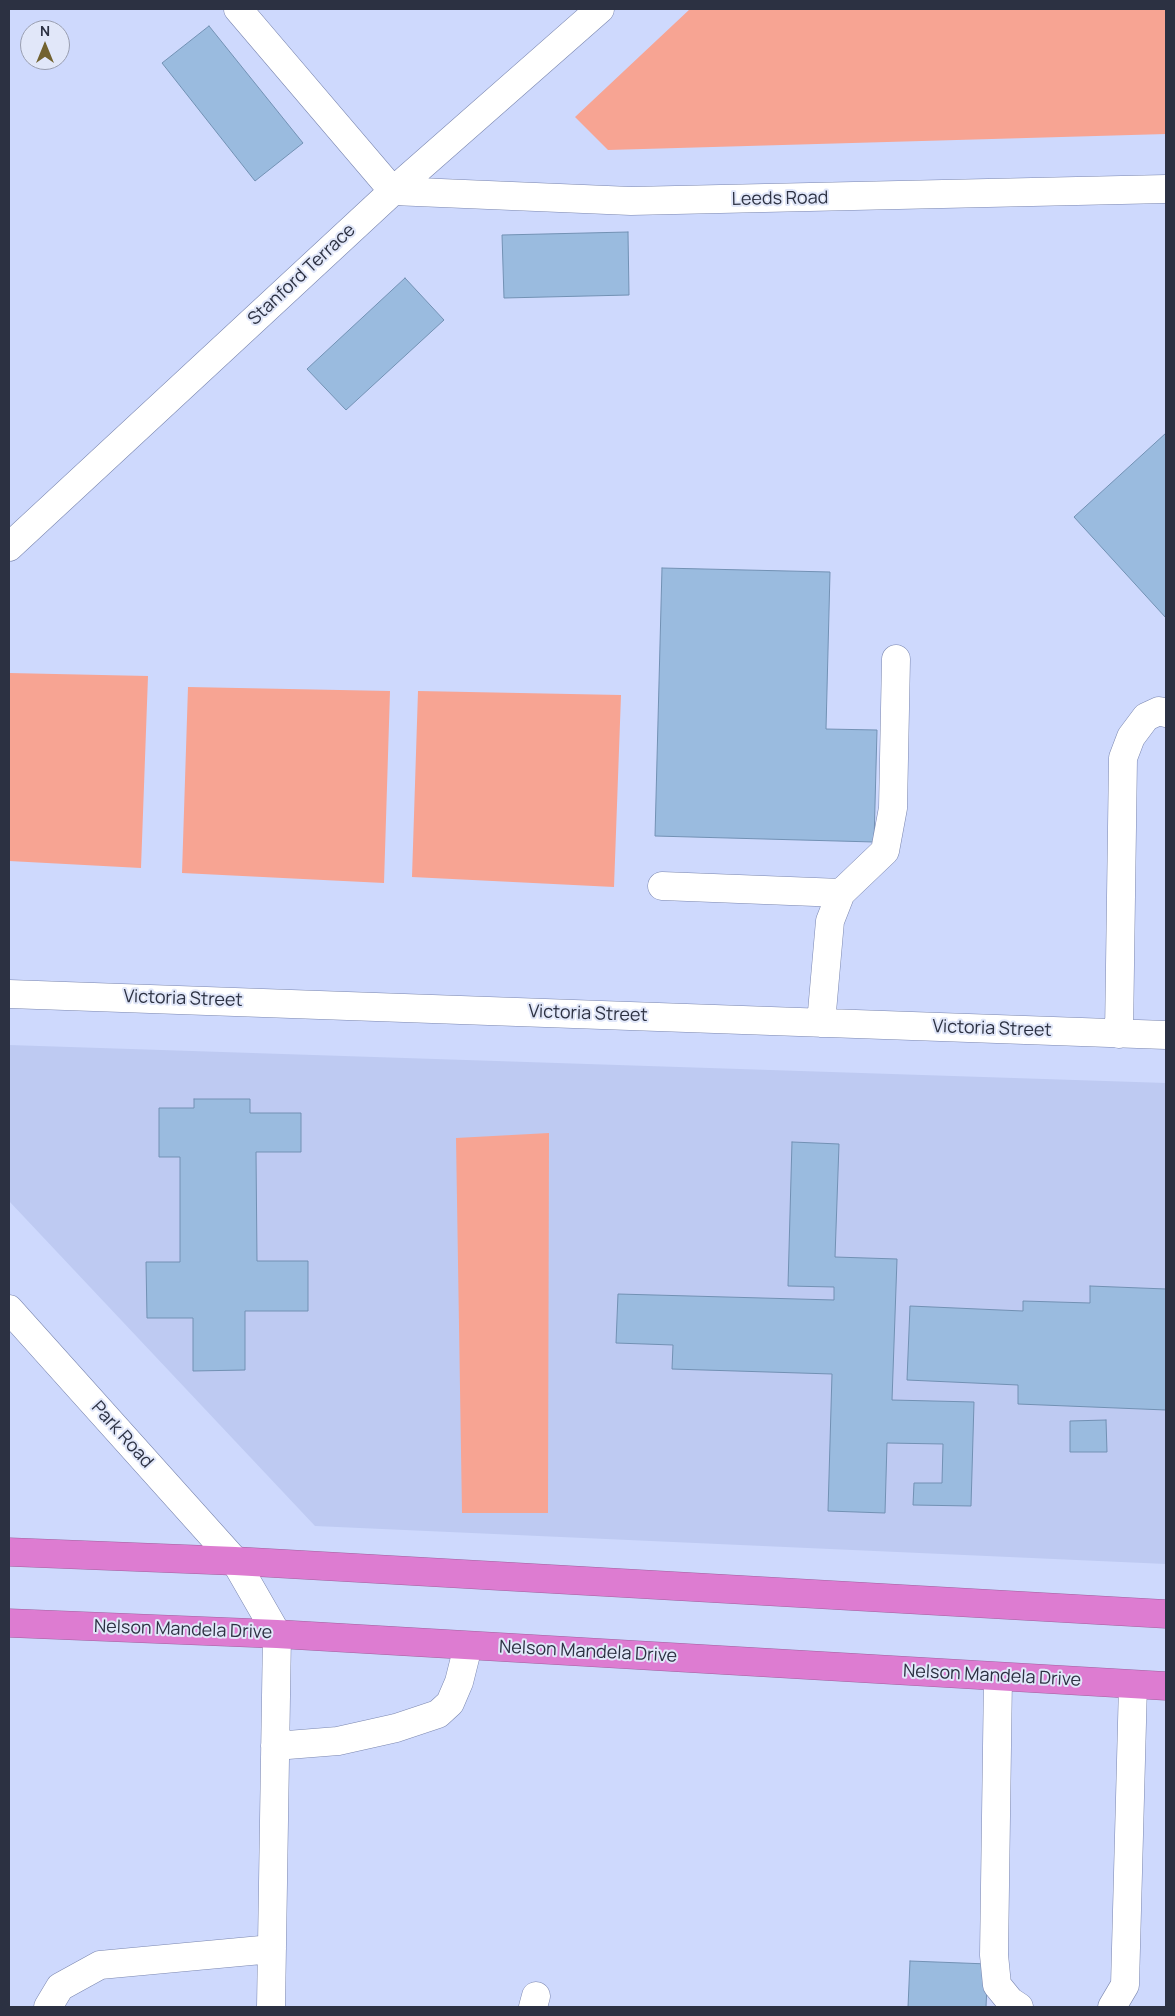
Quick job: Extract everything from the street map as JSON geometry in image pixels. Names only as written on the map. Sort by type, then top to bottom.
[{"type":"highway","points":[[9,1552],[235,1561],[1166,1614]]},
{"type":"highway","name":"Nelson Mandela Drive","points":[[9,1623],[277,1634],[1166,1686]]},
{"type":"street","points":[[238,9],[393,190]]},
{"type":"street","name":"Stanford Terrace","points":[[9,547],[393,190],[600,9]]},
{"type":"street","name":"Leeds Road","points":[[393,190],[631,202],[1166,189]]},
{"type":"street","points":[[821,1023],[830,921],[841,893],[885,851],[893,808],[896,659]]},
{"type":"street","points":[[1119,1034],[1123,758],[1131,737],[1146,717],[1159,712],[1166,713]]},
{"type":"street","points":[[662,886],[841,893]]},
{"type":"street","name":"Victoria Street","points":[[9,994],[1166,1035]]},
{"type":"street","name":"Park Road","points":[[9,1309],[235,1561],[277,1634]]},
{"type":"street","points":[[271,2007],[277,1634]]},
{"type":"street","points":[[275,1746],[338,1741],[396,1728],[438,1714],[450,1703],[459,1682],[468,1646]]},
{"type":"street","points":[[998,1676],[994,1955],[997,1985],[1010,2002],[1019,2007]]},
{"type":"street","points":[[1112,2007],[1125,1985],[1133,1685]]},
{"type":"street","points":[[48,2007],[60,1987],[100,1965],[272,1949]]},
{"type":"shaded area","points":[[690,9],[1166,9],[1166,134],[608,150],[575,117]]},
{"type":"shaded area","points":[[9,673],[148,676],[141,868],[9,861]]},
{"type":"shaded area","points":[[188,687],[390,691],[384,883],[182,873]]},
{"type":"shaded area","points":[[418,691],[621,695],[614,887],[412,877]]},
{"type":"shaded area","points":[[9,1045],[1166,1083],[1166,1564],[315,1526],[9,1201]]},
{"type":"shaded area","points":[[549,1133],[548,1513],[462,1513],[456,1138]]},
{"type":"building","points":[[209,26],[303,143],[255,181],[162,63]]},
{"type":"building","points":[[628,232],[629,295],[504,298],[502,235]]},
{"type":"building","points":[[405,278],[444,320],[346,410],[307,369]]},
{"type":"building","points":[[1166,433],[1166,618],[1074,517]]},
{"type":"building","points":[[662,568],[830,572],[826,729],[877,730],[874,842],[655,836]]},
{"type":"building","points":[[194,1099],[250,1099],[250,1113],[301,1113],[301,1152],[256,1152],[257,1261],[308,1261],[308,1311],[245,1311],[245,1370],[193,1371],[193,1318],[147,1318],[146,1262],[180,1262],[180,1157],[159,1157],[159,1108],[194,1108]]},
{"type":"building","points":[[792,1142],[839,1144],[835,1257],[897,1259],[892,1400],[974,1402],[971,1506],[913,1505],[914,1483],[942,1483],[943,1444],[887,1443],[885,1513],[828,1511],[832,1374],[672,1369],[673,1345],[616,1343],[618,1294],[834,1300],[834,1287],[788,1286]]},
{"type":"building","points":[[1090,1286],[1166,1289],[1166,1410],[1018,1404],[1018,1385],[907,1380],[910,1306],[1023,1311],[1023,1301],[1090,1303]]},
{"type":"building","points":[[1106,1420],[1107,1452],[1070,1452],[1070,1421]]},
{"type":"building","points":[[910,1961],[988,1964],[986,2007],[908,2007]]}]
